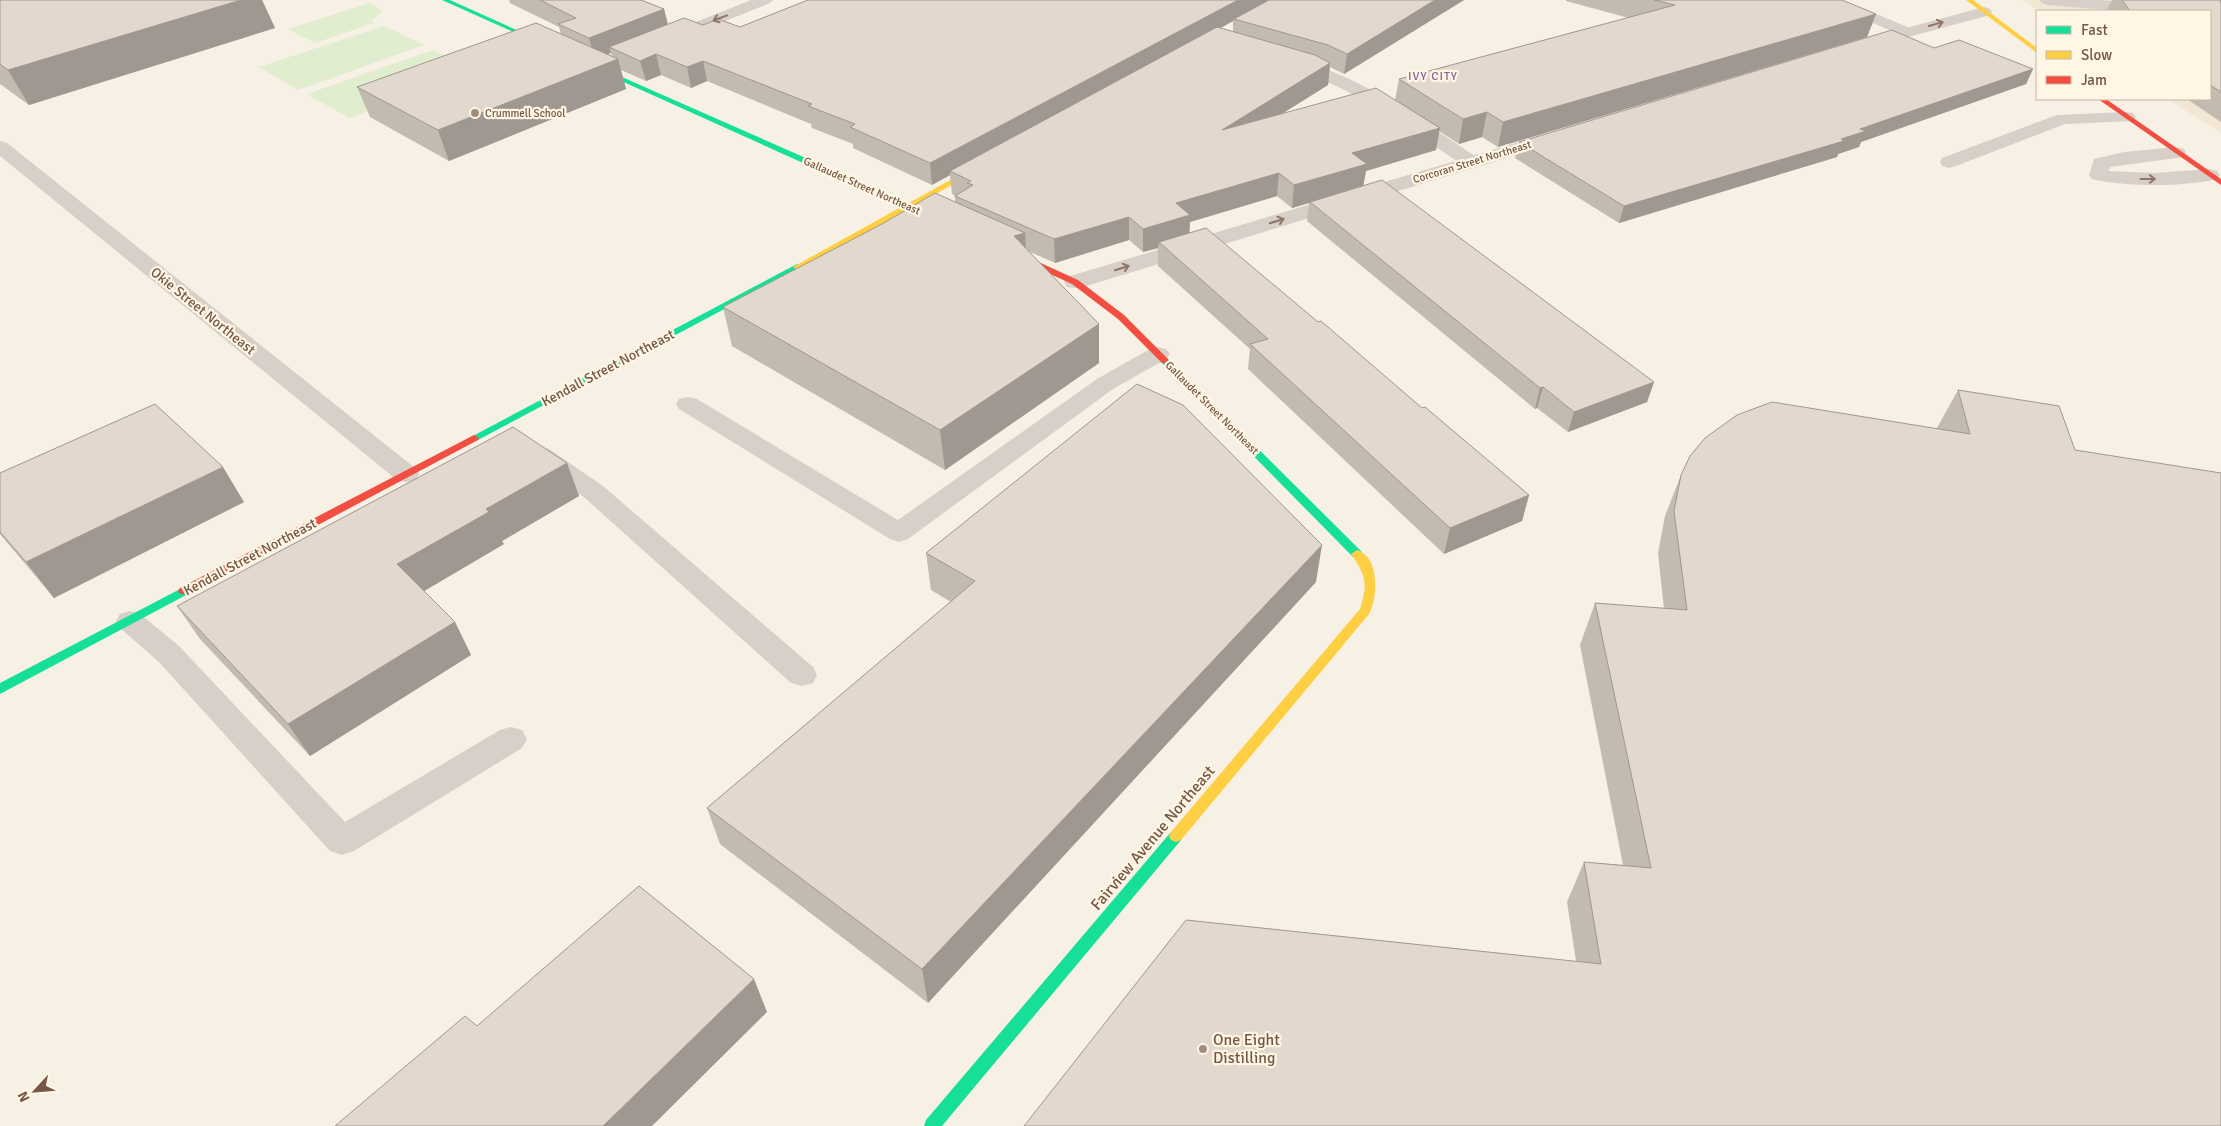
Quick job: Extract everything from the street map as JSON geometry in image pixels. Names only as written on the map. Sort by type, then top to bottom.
[{"type":"street","points":[[445,0],[560,51]]},
{"type":"street","points":[[654,44],[765,0]]},
{"type":"street","points":[[2047,0],[2160,10]]},
{"type":"street","points":[[1851,48],[1906,32],[1973,3],[2036,50]]},
{"type":"street","points":[[1874,18],[1906,32]]},
{"type":"street","points":[[595,67],[616,58]]},
{"type":"street","name":"Gallaudet Street Northeast","points":[[578,59],[958,229]]},
{"type":"street","points":[[1282,60],[1319,71],[1361,92],[1471,162]]},
{"type":"street","points":[[2103,100],[2215,179]]},
{"type":"street","points":[[1949,162],[2063,120],[2127,117]]},
{"type":"street","name":"Corcoran Street Northeast","points":[[1075,282],[1572,132]]},
{"type":"street","name":"Okie Street Northeast","points":[[0,147],[406,474]]},
{"type":"street","points":[[2177,153],[2124,158],[2101,163],[2100,175],[2119,179],[2215,179]]},
{"type":"street","name":"Kendall Street Northeast","points":[[0,690],[910,207],[996,159]]},
{"type":"street","name":"Gallaudet Street Northeast","points":[[1002,248],[1075,282],[1121,317],[1364,561]]},
{"type":"street","points":[[688,404],[899,534],[1105,384],[1158,354]]},
{"type":"street","points":[[498,426],[594,492],[802,674]]},
{"type":"street","name":"Fairview Avenue Northeast","points":[[932,1126],[1365,611],[1373,588],[1371,575],[1364,561]]},
{"type":"street","points":[[130,621],[169,654],[342,841],[511,739]]},
{"type":"shaded area","points":[[2023,0],[2221,0],[2221,133],[2170,100],[2211,100],[2211,10],[2038,10]]},
{"type":"green space","points":[[370,3],[383,11],[372,20],[374,23],[315,43],[288,29]]},
{"type":"green space","points":[[384,26],[424,45],[298,90],[259,67]]},
{"type":"green space","points":[[433,50],[476,71],[349,118],[307,94]]},
{"type":"building","points":[[0,0],[241,0],[8,70],[0,64]]},
{"type":"building","points":[[540,0],[641,0],[664,9],[589,38],[558,24],[576,18]]},
{"type":"building","points":[[808,0],[1238,0],[930,163],[850,127],[855,124],[808,106],[812,104],[703,61],[687,67],[656,54],[640,61],[609,47],[684,18],[703,25],[718,19],[740,27]]},
{"type":"building","points":[[1269,0],[1435,0],[1347,54],[1328,45],[1234,19]]},
{"type":"building","points":[[1654,0],[1842,0],[1876,14],[1503,122],[1487,112],[1463,119],[1399,79],[1675,5]]},
{"type":"building","points":[[2122,0],[2220,0],[2221,92],[2211,86],[2211,10],[2129,10]]},
{"type":"building","points":[[536,23],[618,59],[438,130],[357,87]]},
{"type":"building","points":[[1217,27],[1315,55],[1330,63],[1222,130],[1376,88],[1440,128],[1352,153],[1367,164],[1294,185],[1279,173],[1176,203],[1190,215],[1143,229],[1129,217],[1054,239],[955,196],[973,185],[967,183],[971,181],[950,171]]},
{"type":"building","points":[[1892,30],[1934,48],[1959,40],[2033,69],[1860,129],[1866,131],[1841,139],[1844,141],[1624,206],[1519,142]]},
{"type":"building","points":[[1382,180],[1654,382],[1574,412],[1543,387],[1540,388],[1310,202]]},
{"type":"building","points":[[935,193],[1025,233],[1014,236],[1099,324],[940,430],[723,307],[882,224]]},
{"type":"building","points":[[1206,228],[1318,322],[1321,321],[1422,408],[1425,407],[1529,495],[1450,528],[1250,344],[1268,339],[1159,242]]},
{"type":"building","points":[[1137,384],[1183,405],[1322,545],[922,969],[707,808],[975,581],[926,553]]},
{"type":"building","points":[[1958,390],[2059,406],[2075,450],[2221,473],[2221,1126],[1024,1126],[1186,920],[1601,964],[1584,862],[1651,868],[1595,603],[1687,610],[1674,511],[1681,475],[1690,456],[1705,438],[1737,415],[1772,402],[1970,434]]},
{"type":"building","points":[[155,404],[223,467],[26,562],[0,532],[0,473]]},
{"type":"building","points":[[513,427],[567,463],[486,509],[489,512],[397,564],[455,622],[288,724],[177,606]]},
{"type":"building","points":[[639,886],[754,979],[603,1126],[335,1126],[465,1016],[477,1026]]},
{"type":"traffic: fast","points":[[445,0],[549,46]]},
{"type":"traffic: fast","points":[[590,65],[846,179]]},
{"type":"traffic: fast","points":[[474,438],[797,267]]},
{"type":"traffic: fast","points":[[1165,361],[1357,554]]},
{"type":"traffic: fast","points":[[0,689],[184,591]]},
{"type":"traffic: fast","points":[[932,1126],[1176,836]]},
{"type":"traffic: slow","points":[[1969,0],[2036,50]]},
{"type":"traffic: slow","points":[[797,267],[982,166]]},
{"type":"traffic: slow","points":[[846,179],[944,223]]},
{"type":"traffic: slow","points":[[1176,836],[1365,611],[1370,595],[1370,581],[1367,567],[1357,554]]},
{"type":"traffic: jam","points":[[2103,100],[2221,183]]},
{"type":"traffic: jam","points":[[1010,252],[1075,282],[1121,317],[1165,361]]},
{"type":"traffic: jam","points":[[184,591],[474,438]]},
{"type":"place","name":"Crummell School","points":[[475,113]]},
{"type":"place","name":"One Eight Distilling","points":[[1203,1049]]},
{"type":"district","name":"IVY CITY","points":[[1433,76]]}]
